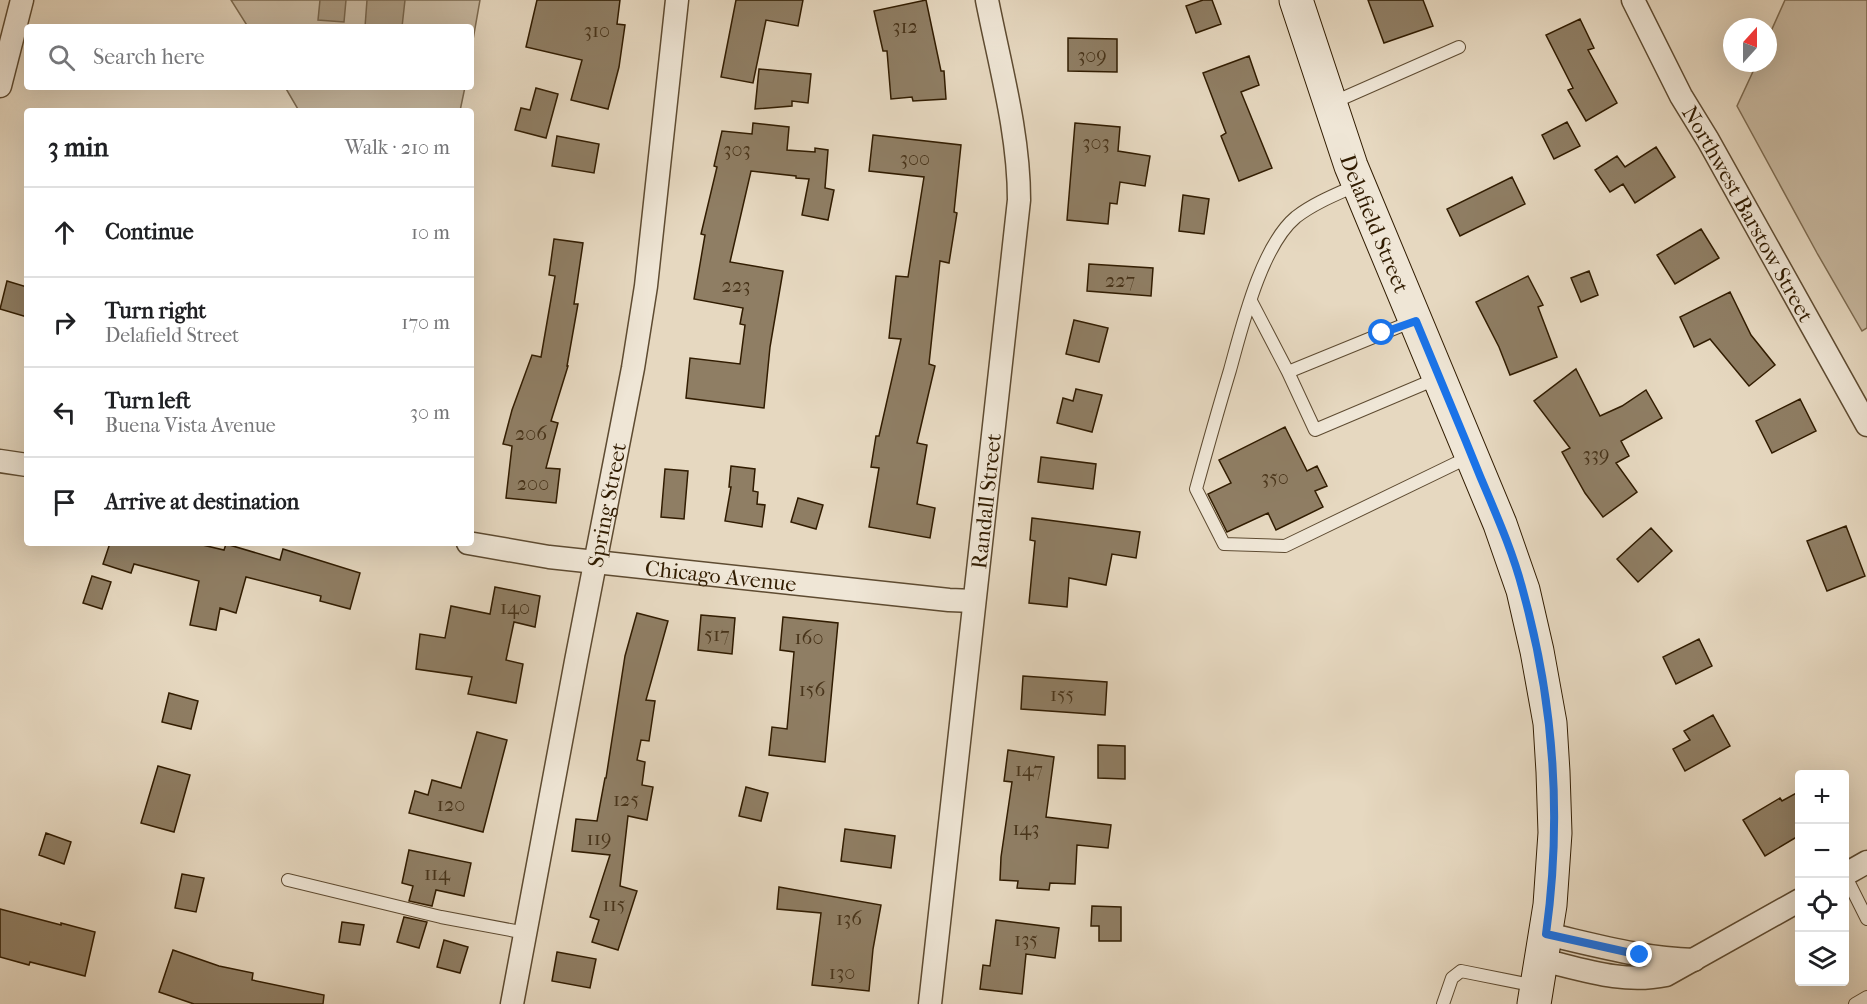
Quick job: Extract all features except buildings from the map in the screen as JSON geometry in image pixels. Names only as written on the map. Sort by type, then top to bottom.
[{"type":"main road","name":"Delafield Street","points":[[1296,0],[1359,184],[1500,524],[1523,590],[1550,723],[1555,833],[1540,971]]},
{"type":"street","points":[[2,72],[22,0]]},
{"type":"street","name":"Spring Street","points":[[512,1004],[633,368],[646,286],[676,0]]},
{"type":"street","name":"Randall Street","points":[[930,1004],[1019,200],[1019,170],[1015,141],[987,0]]},
{"type":"street","name":"Northwest Barstow Street","points":[[1633,0],[1681,96],[1708,140],[1867,425]]},
{"type":"street","points":[[0,461],[24,465]]},
{"type":"street","name":"Chicago Avenue","points":[[474,544],[549,557],[846,590],[974,601]]},
{"type":"street","points":[[1849,872],[1867,862]]},
{"type":"street","points":[[1540,971],[1646,980],[1666,975],[1795,903]]},
{"type":"lane","points":[[1331,103],[1460,47]]},
{"type":"lane","points":[[1359,184],[1316,204],[1296,218],[1276,241],[1251,301],[1196,489],[1224,544],[1285,546],[1472,456]]},
{"type":"lane","points":[[1251,301],[1315,430],[1439,377]]},
{"type":"lane","points":[[1287,372],[1416,321]]},
{"type":"lane","points":[[1847,878],[1867,919]]},
{"type":"lane","points":[[288,880],[441,916],[526,933]]},
{"type":"lane","points":[[1443,1004],[1452,978],[1461,971],[1540,971]]},
{"type":"lane","points":[[1855,1004],[1867,997]]},
{"type":"shaded area","points":[[231,0],[480,0],[474,34],[474,24],[246,24]]},
{"type":"shaded area","points":[[320,0],[346,0],[344,22],[318,20]]},
{"type":"shaded area","points":[[367,0],[405,0],[402,24],[365,24]]},
{"type":"shaded area","points":[[1785,0],[1867,0],[1867,328],[1862,331],[1737,106],[1753,72],[1777,72],[1777,18]]},
{"type":"shaded area","points":[[287,90],[464,90],[461,108],[297,108]]},
{"type":"route","points":[[1382,333],[1416,321],[1500,524],[1523,590],[1550,723],[1555,833],[1546,934],[1640,955]]}]
